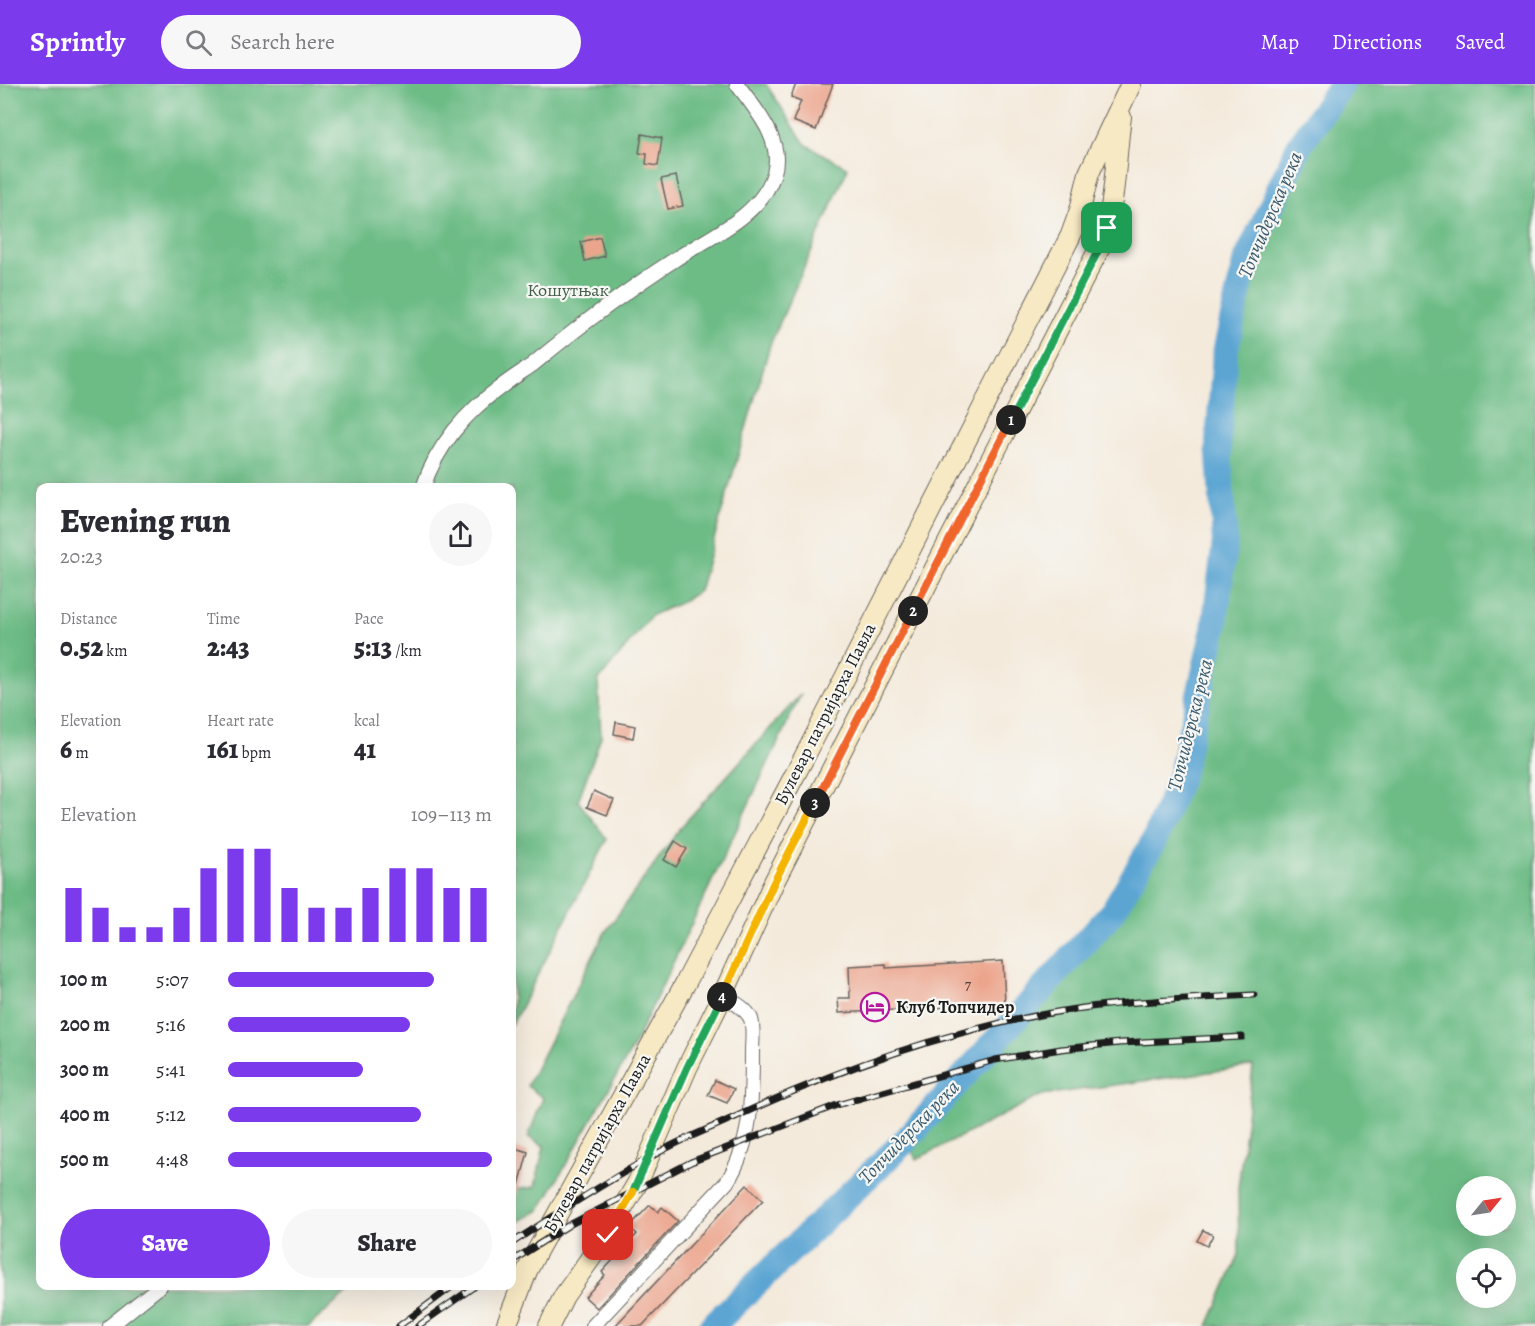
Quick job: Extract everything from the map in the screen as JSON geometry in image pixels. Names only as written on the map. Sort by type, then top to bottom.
[{"type":"main road","name":"Булевар патријарха Павла","points":[[549,1326],[564,1296],[608,1235],[634,1191],[687,1068],[774,882],[1102,243],[1112,200],[1117,145],[1128,89]]},
{"type":"main road","name":"Булевар патријарха Павла","points":[[506,1326],[537,1251],[685,984],[809,748],[1071,235],[1089,173],[1128,89]]},
{"type":"street","points":[[425,483],[438,454],[452,432],[482,401],[613,300],[738,219],[758,203],[768,189],[777,160],[765,125],[737,84]]},
{"type":"street","points":[[593,1326],[727,1182],[741,1155],[750,1121],[751,1023],[746,1012],[723,995]]},
{"type":"street","points":[[110,1326],[155,1290]]},
{"type":"green space","name":"Кошутњак","points":[[0,84],[766,84],[805,144],[848,168],[770,345],[699,591],[682,602],[652,615],[598,681],[601,737],[578,801],[607,839],[516,1017],[516,483],[36,483],[36,1290],[350,1290],[309,1326],[0,1326]]},
{"type":"green space","points":[[1342,84],[1535,84],[1535,1326],[1208,1326],[1239,1255],[1238,1189],[1253,1066],[1042,1095],[917,1159],[905,1141],[1113,911],[1154,841],[1181,775],[1214,629],[1225,541],[1218,442],[1225,353],[1245,263],[1299,146]]},
{"type":"green space","points":[[801,694],[633,1047],[540,1210],[516,1222],[516,1189],[535,1187],[544,1146],[528,1137],[543,1098],[527,1086],[604,934],[681,827]]},
{"type":"building","points":[[796,84],[833,84],[816,130],[793,121],[801,101],[791,97]]},
{"type":"building","points":[[642,134],[662,138],[658,166],[646,164],[647,154],[639,153]]},
{"type":"building","points":[[676,176],[683,206],[668,209],[661,179]]},
{"type":"building","points":[[600,237],[605,256],[585,261],[581,242]]},
{"type":"building","points":[[616,722],[635,726],[633,738],[614,734]]},
{"type":"building","points":[[594,791],[614,800],[607,815],[587,807]]},
{"type":"building","points":[[675,841],[687,849],[676,867],[664,860]]},
{"type":"building","points":[[1003,961],[1005,1004],[839,1013],[838,998],[850,998],[849,966],[886,964],[886,968]]},
{"type":"building","points":[[715,1080],[734,1089],[727,1103],[708,1095]]},
{"type":"building","points":[[516,1148],[528,1152],[516,1196]]},
{"type":"building","points":[[747,1185],[763,1200],[642,1326],[615,1326]]},
{"type":"building","points":[[650,1205],[658,1212],[662,1207],[678,1221],[597,1308],[585,1297],[605,1275],[602,1272],[637,1234],[629,1227]]},
{"type":"building","points":[[1203,1230],[1213,1235],[1207,1246],[1197,1241]]},
{"type":"waterway","name":"Топчидерска река","points":[[712,1326],[905,1141],[1113,911],[1154,841],[1181,775],[1214,629],[1225,541],[1218,442],[1225,353],[1245,263],[1299,146],[1342,84]]},
{"type":"railway","points":[[516,1240],[607,1182],[675,1144],[810,1084],[889,1055],[969,1031],[1051,1013],[1127,1003],[1254,995]]},
{"type":"railway","points":[[516,1258],[569,1225],[691,1162],[837,1105],[995,1060],[1061,1049],[1120,1043],[1242,1037]]},
{"type":"railway","points":[[399,1326],[448,1290]]},
{"type":"railway","points":[[418,1326],[469,1290]]},
{"type":"place","name":"Клуб Топчидер","points":[[875,1007]]},
{"type":"route","points":[[608,1235],[639,1182],[687,1068],[774,882],[1102,243],[1107,228]]}]
